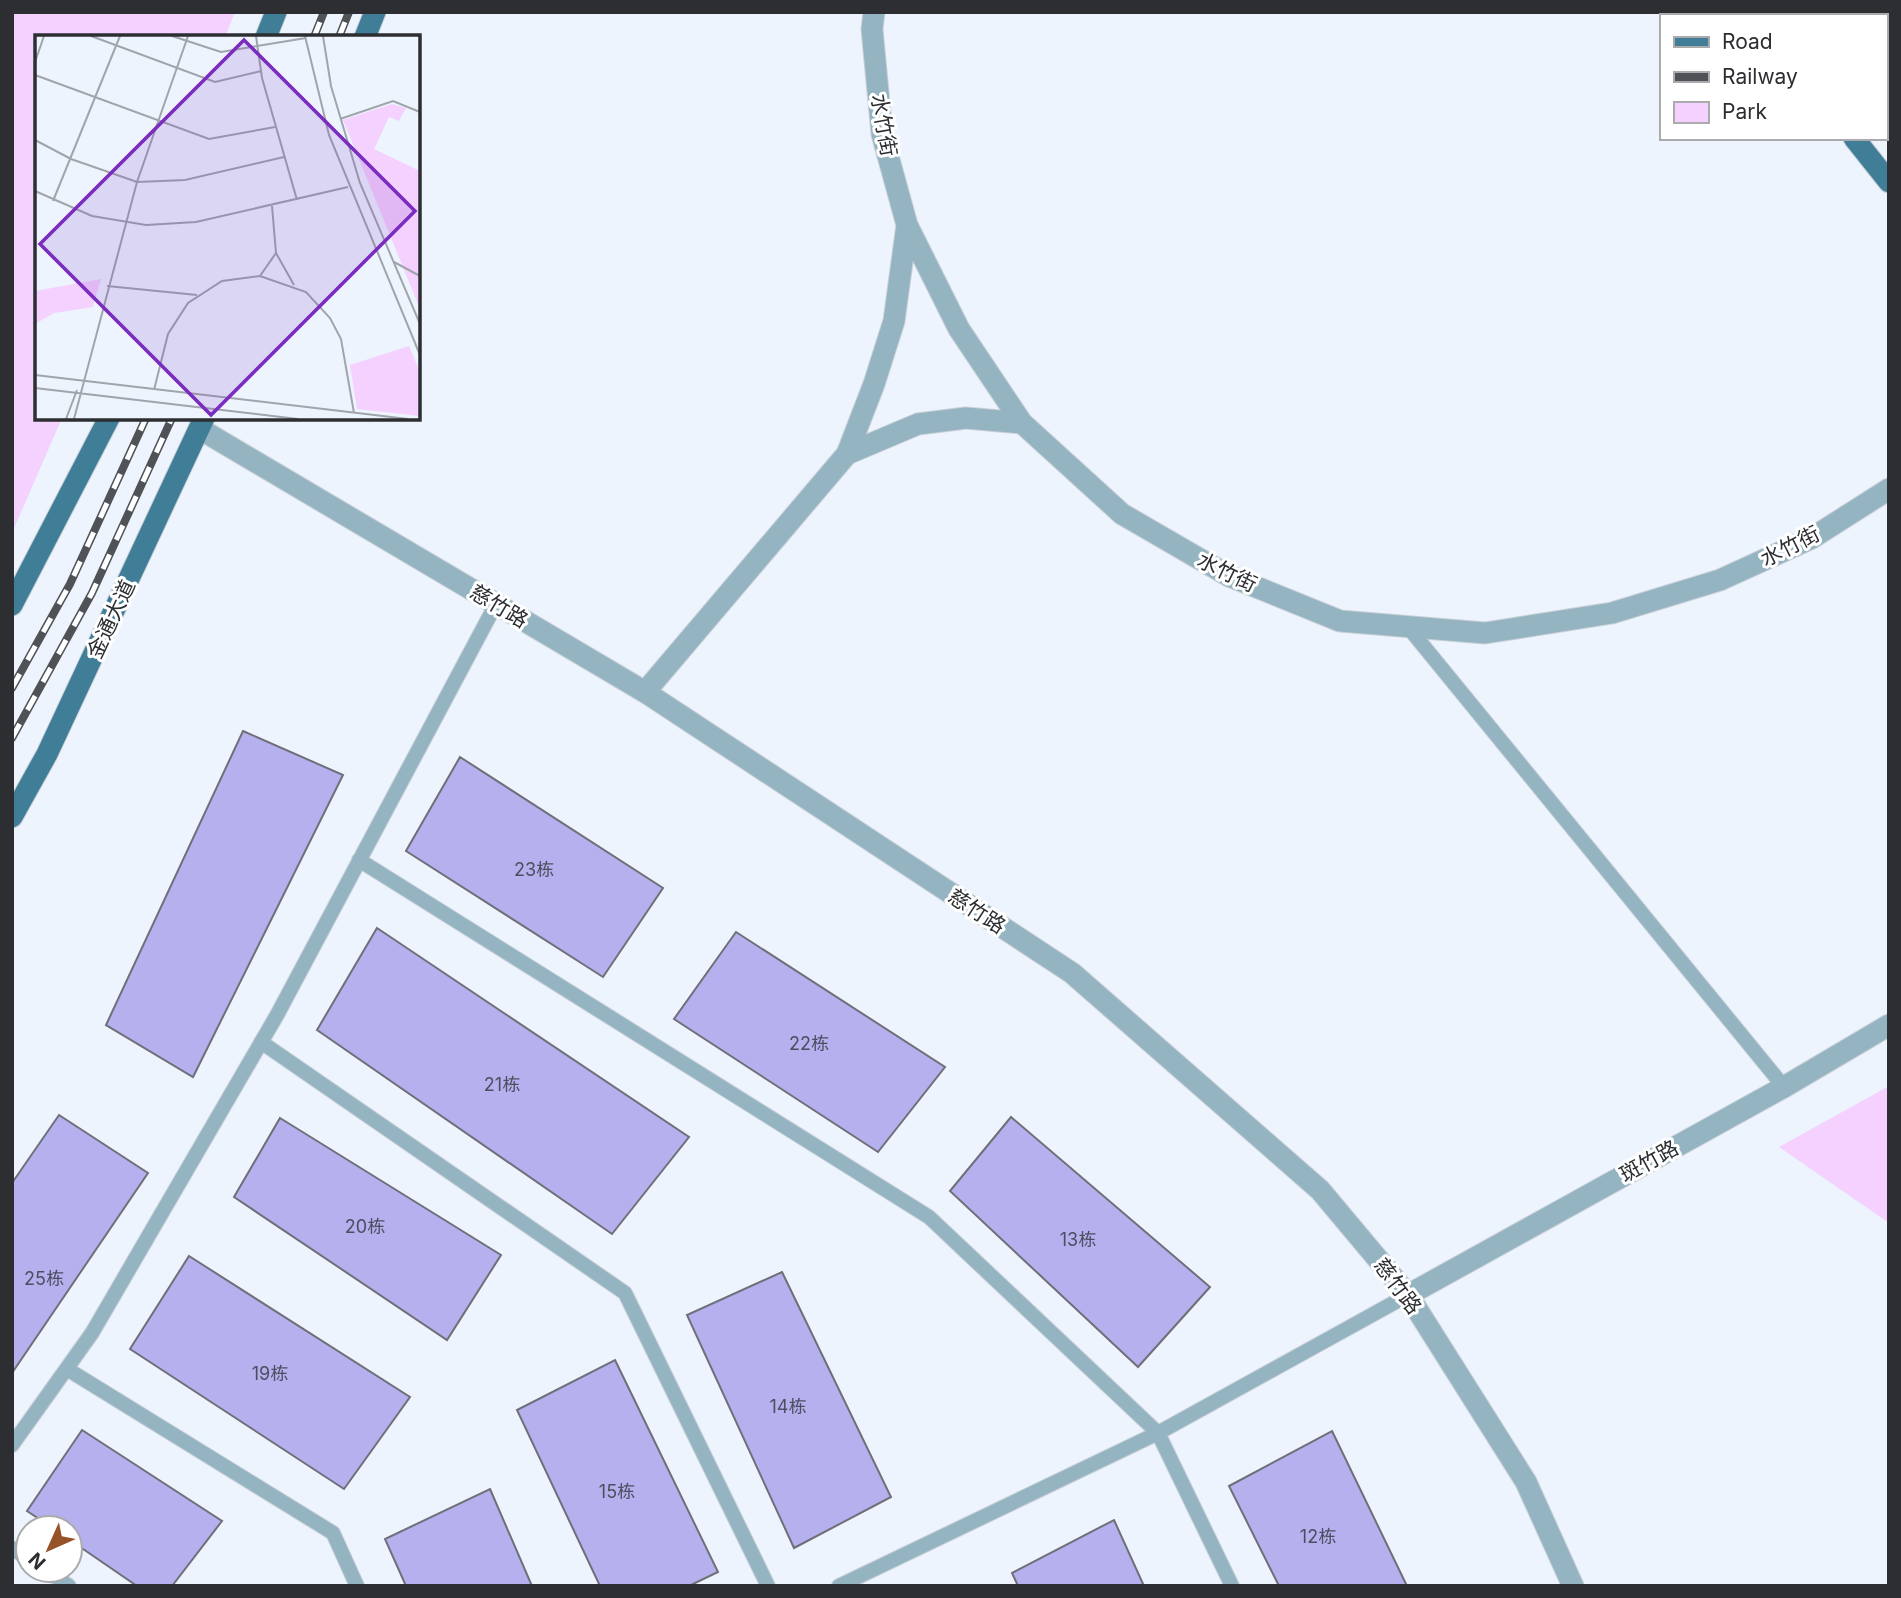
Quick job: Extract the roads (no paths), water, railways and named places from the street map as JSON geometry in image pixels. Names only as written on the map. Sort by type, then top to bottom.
[{"type":"main road","points":[[267,35],[276,12]]},
{"type":"main road","points":[[366,35],[375,12]]},
{"type":"main road","points":[[1856,140],[1889,182]]},
{"type":"main road","points":[[12,605],[108,420]]},
{"type":"main road","name":"金通大道","points":[[12,817],[47,754],[202,424]]},
{"type":"street","name":"水竹街","points":[[874,12],[872,29],[882,134],[907,225],[959,329],[1022,423],[1122,514],[1229,576],[1340,621],[1485,633],[1612,613],[1720,580],[1811,538],[1889,489]]},
{"type":"street","points":[[645,692],[846,454],[874,384],[894,321],[907,225]]},
{"type":"street","points":[[846,454],[918,424],[966,418],[1022,423]]},
{"type":"street","name":"慈竹路","points":[[202,424],[645,692],[1072,973],[1320,1190],[1408,1294],[1526,1482],[1573,1586]]},
{"type":"street","name":"斑竹路","points":[[1408,1294],[1784,1087],[1889,1025]]},
{"type":"lane","points":[[12,1445],[92,1332],[261,1042],[496,604]]},
{"type":"lane","points":[[1408,627],[1784,1087]]},
{"type":"lane","points":[[359,860],[929,1217],[1158,1433],[1232,1586]]},
{"type":"lane","points":[[261,1042],[625,1293],[768,1586]]},
{"type":"lane","points":[[839,1586],[1158,1433],[1408,1294]]},
{"type":"lane","points":[[66,1369],[333,1533],[357,1586]]},
{"type":"railway","points":[[315,35],[324,12]]},
{"type":"railway","points":[[340,35],[349,12]]},
{"type":"railway","points":[[12,688],[70,584],[145,420]]},
{"type":"railway","points":[[12,738],[92,593],[171,420]]}]
